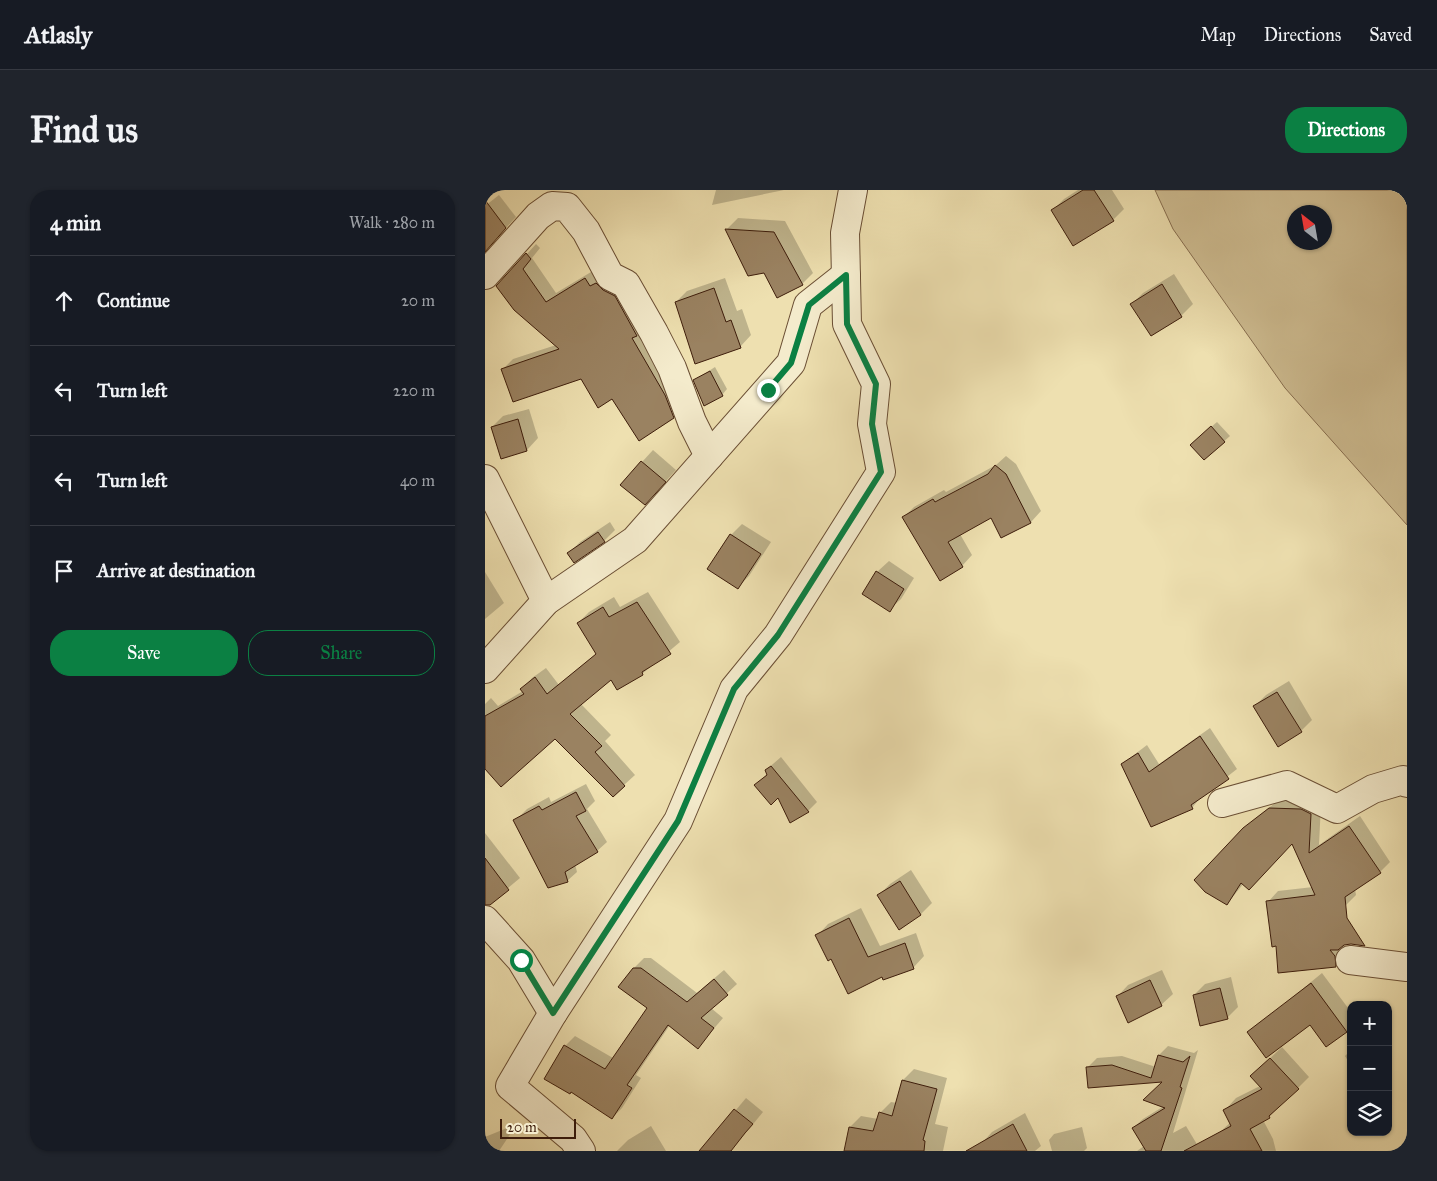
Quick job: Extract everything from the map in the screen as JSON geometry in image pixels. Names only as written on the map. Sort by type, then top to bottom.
[{"type":"street","points":[[581,1151],[573,1139],[510,1086],[553,1013],[678,821],[734,689],[778,635],[881,472],[872,424],[876,384],[847,324],[845,232],[853,190]]},
{"type":"street","points":[[485,274],[538,216],[552,206],[567,207],[586,231],[610,276],[626,284],[654,333],[672,368],[693,422],[709,456]]},
{"type":"street","points":[[485,669],[546,601],[635,540],[791,363],[809,305],[846,275]]},
{"type":"street","points":[[485,479],[546,601]]},
{"type":"street","points":[[1222,803],[1287,785],[1337,809],[1373,788],[1403,780],[1407,783]]},
{"type":"street","points":[[485,920],[521,960],[553,1013]]},
{"type":"street","points":[[1350,960],[1407,968]]},
{"type":"shaded area","points":[[1155,190],[1407,190],[1407,525],[1285,388],[1173,229]]},
{"type":"building","points":[[1083,190],[1094,190],[1114,221],[1073,246],[1051,210]]},
{"type":"building","points":[[485,200],[506,228],[485,252]]},
{"type":"building","points":[[725,229],[774,232],[803,285],[777,298],[764,273],[748,276]]},
{"type":"building","points":[[526,253],[531,259],[523,269],[546,302],[585,278],[590,286],[596,283],[603,290],[615,296],[637,336],[632,338],[665,395],[674,418],[639,441],[612,399],[598,408],[581,379],[513,402],[501,369],[559,349],[514,310],[496,286]]},
{"type":"building","points":[[1162,284],[1182,317],[1151,336],[1130,304]]},
{"type":"building","points":[[714,288],[726,322],[731,320],[741,348],[695,364],[675,302]]},
{"type":"building","points":[[710,371],[723,396],[704,406],[693,380]]},
{"type":"building","points":[[518,419],[527,451],[501,459],[491,427]]},
{"type":"building","points":[[1211,426],[1225,442],[1204,460],[1190,445]]},
{"type":"building","points":[[641,461],[666,482],[645,505],[620,485]]},
{"type":"building","points":[[995,465],[1006,474],[1031,523],[1001,538],[991,518],[948,542],[963,567],[940,581],[902,517],[933,499],[935,502],[988,474]]},
{"type":"building","points":[[598,532],[605,542],[574,563],[567,553]]},
{"type":"building","points":[[730,534],[761,554],[738,589],[707,569]]},
{"type":"building","points":[[876,571],[904,589],[890,612],[862,594]]},
{"type":"building","points":[[637,602],[671,654],[642,672],[643,675],[617,690],[611,680],[570,714],[602,746],[595,752],[625,786],[613,797],[555,739],[501,787],[485,769],[485,716],[524,694],[520,689],[535,677],[547,694],[596,654],[577,623],[603,607],[609,617]]},
{"type":"building","points":[[1277,692],[1302,732],[1278,747],[1253,706]]},
{"type":"building","points":[[1200,736],[1229,779],[1191,805],[1193,809],[1151,827],[1121,764],[1138,753],[1149,772]]},
{"type":"building","points":[[771,766],[809,812],[790,823],[778,798],[771,805],[754,785],[767,775],[765,770]]},
{"type":"building","points":[[576,792],[586,811],[576,816],[598,852],[565,872],[568,882],[548,888],[513,820],[539,806],[542,810]]},
{"type":"building","points":[[1269,808],[1301,809],[1311,814],[1309,853],[1349,826],[1381,873],[1345,897],[1347,918],[1365,946],[1351,944],[1344,945],[1338,950],[1330,950],[1335,956],[1336,967],[1278,973],[1276,946],[1272,947],[1266,901],[1315,895],[1292,844],[1249,890],[1241,883],[1227,905],[1205,892],[1194,880],[1243,828]]},
{"type":"building","points":[[485,858],[509,890],[490,905],[485,905]]},
{"type":"building","points":[[900,881],[921,915],[899,930],[877,895]]},
{"type":"building","points":[[849,918],[868,957],[905,943],[914,969],[883,980],[882,977],[848,994],[831,959],[828,961],[815,935]]},
{"type":"building","points":[[633,968],[641,968],[687,1002],[714,979],[728,995],[701,1018],[714,1028],[698,1049],[668,1025],[627,1085],[632,1088],[612,1119],[571,1092],[570,1094],[544,1079],[564,1045],[605,1069],[647,1008],[618,987]]},
{"type":"building","points":[[1150,980],[1162,1006],[1128,1023],[1116,996]]},
{"type":"building","points":[[1311,983],[1347,1032],[1326,1047],[1310,1025],[1266,1058],[1247,1032]]},
{"type":"building","points":[[1220,988],[1228,1019],[1200,1026],[1193,995]]},
{"type":"building","points":[[1158,1055],[1183,1062],[1190,1056],[1180,1087],[1182,1088],[1161,1151],[1146,1151],[1132,1128],[1165,1108],[1143,1100],[1162,1082],[1088,1088],[1086,1067],[1112,1065],[1151,1078]]},
{"type":"building","points":[[1270,1058],[1299,1089],[1269,1116],[1270,1118],[1250,1129],[1262,1151],[1184,1151],[1231,1126],[1223,1110],[1262,1089],[1250,1076]]},
{"type":"building","points":[[902,1080],[937,1089],[923,1140],[925,1141],[924,1151],[844,1151],[849,1127],[873,1131],[879,1112],[892,1116]]},
{"type":"building","points":[[734,1109],[753,1124],[731,1151],[699,1151]]},
{"type":"building","points":[[1013,1124],[1027,1151],[966,1151]]},
{"type":"route","points":[[521,960],[553,1013],[678,821],[734,689],[778,635],[881,472],[872,424],[876,384],[847,324],[846,275],[809,305],[791,363],[768,390]]}]
